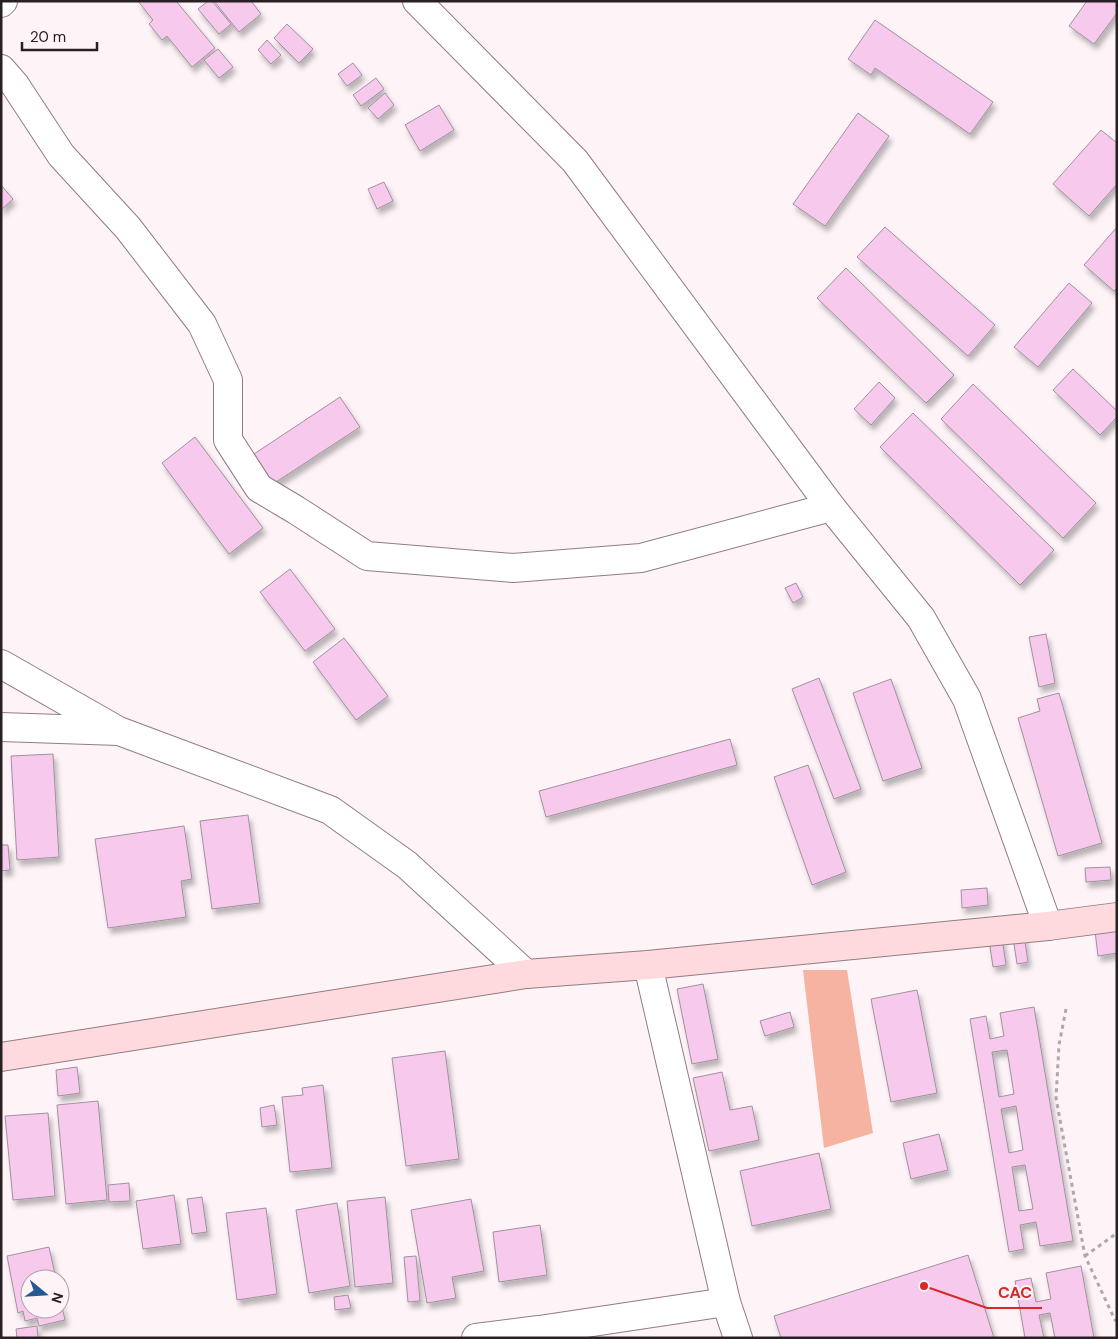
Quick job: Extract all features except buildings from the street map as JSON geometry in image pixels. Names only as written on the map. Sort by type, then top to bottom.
[{"type":"main road","points":[[1,1057],[526,974],[1048,926],[1117,917]]},
{"type":"street","points":[[417,1],[575,161],[831,507],[921,618],[967,699],[1048,926]]},
{"type":"street","points":[[1,68],[15,85],[61,155],[128,228],[202,324],[228,380],[228,440],[259,488],[367,556],[513,568],[641,558],[831,507]]},
{"type":"street","points":[[1,664],[119,731],[330,810],[407,865],[526,974]]},
{"type":"street","points":[[1,727],[119,731]]},
{"type":"street","points":[[648,964],[726,1302],[738,1338]]},
{"type":"street","points":[[476,1338],[726,1302]]},
{"type":"path","points":[[1066,1009],[1059,1045],[1056,1098],[1085,1256],[1115,1320],[1117,1320]]},
{"type":"path","points":[[1085,1256],[1117,1233]]},
{"type":"shaded area","points":[[803,970],[847,970],[873,1133],[824,1148]]},
{"type":"place","name":"CAC","points":[[924,1286]]}]
